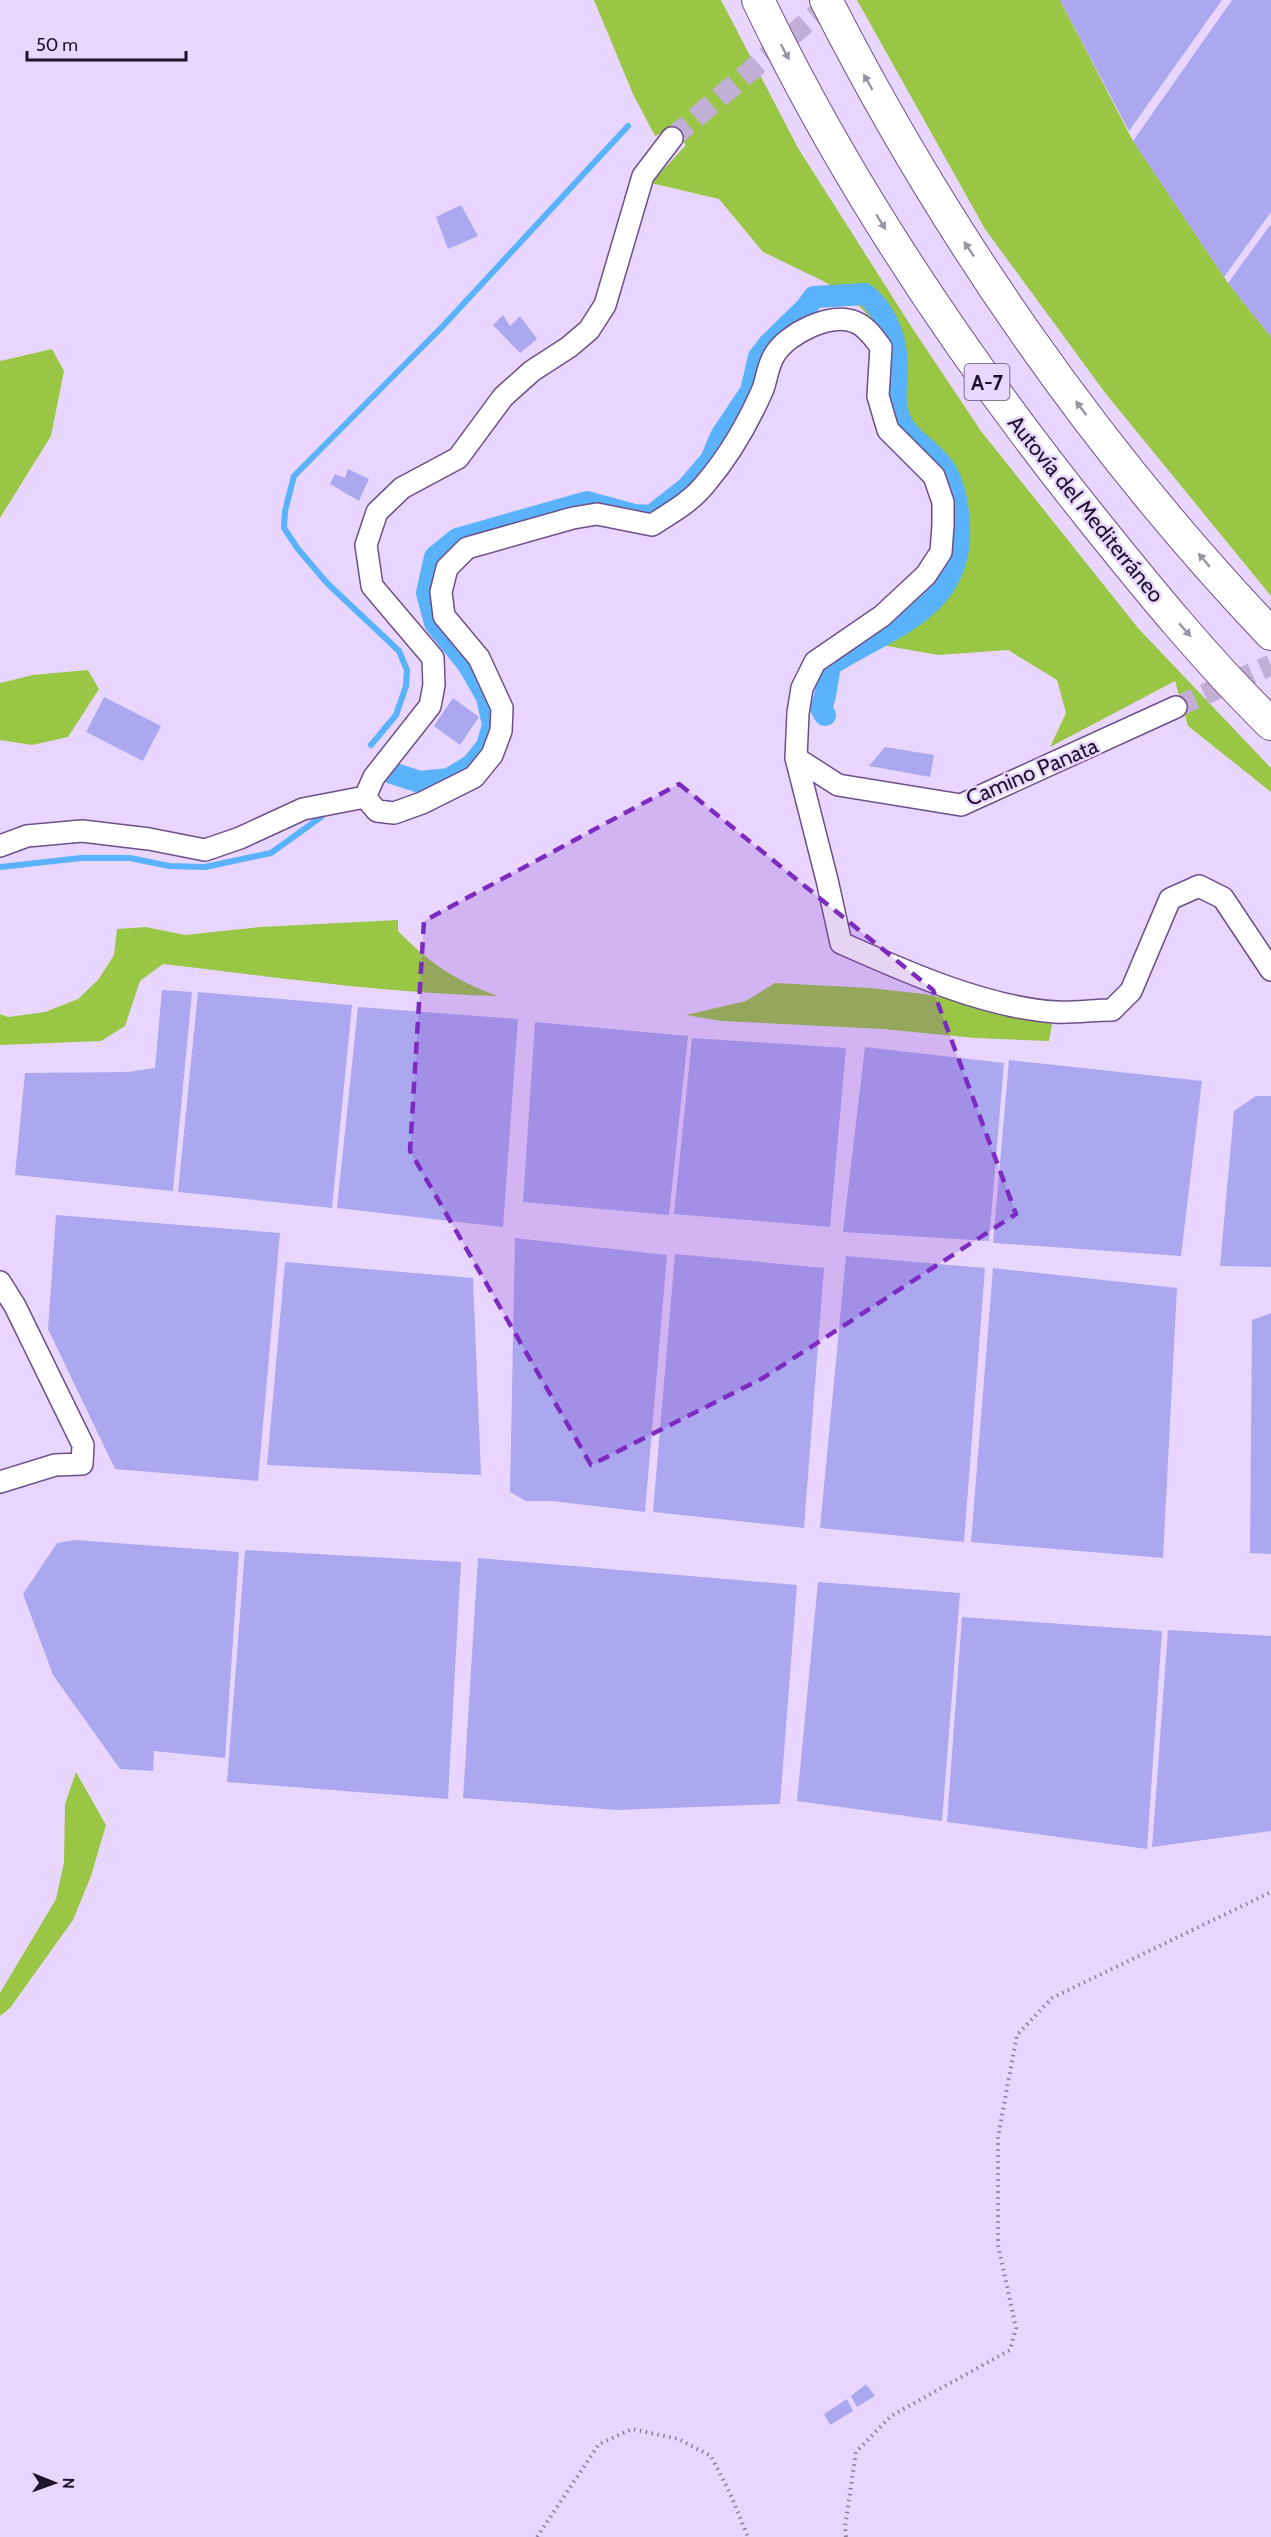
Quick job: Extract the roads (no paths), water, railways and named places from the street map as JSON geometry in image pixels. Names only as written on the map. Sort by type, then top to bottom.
[{"type":"highway","name":"Autovía del Mediterráneo","points":[[758,0],[855,181],[929,300],[1022,431],[1156,599],[1271,724]]},
{"type":"highway","name":"A-7","points":[[826,0],[861,69],[942,208],[1032,343],[1129,470],[1231,592],[1271,634]]},
{"type":"street","points":[[364,797],[374,777],[430,706],[434,685],[433,658],[372,586],[366,545],[377,512],[402,488],[458,458],[503,397],[532,371],[570,347],[589,330],[605,305],[644,176],[672,138]]},
{"type":"street","points":[[364,797],[377,811],[394,813],[422,803],[474,777],[492,754],[501,731],[502,708],[479,658],[444,616],[441,592],[447,568],[467,548],[542,526],[597,514],[652,525],[687,504],[706,484],[723,460],[763,389],[775,354],[793,337],[817,322],[841,319],[856,322],[868,331],[881,347],[878,396],[888,430],[934,476],[943,502],[941,552],[926,575],[882,616],[815,662],[802,687],[796,758],[841,943],[877,959],[987,1000],[1056,1012],[1112,1010],[1131,991],[1170,898],[1199,886],[1223,898],[1271,970]]},
{"type":"street","name":"Camino Panata","points":[[796,758],[838,785],[961,805],[1176,707]]},
{"type":"street","points":[[0,846],[27,836],[82,831],[205,850],[240,838],[303,810],[364,797]]},
{"type":"street","points":[[0,1282],[15,1306],[83,1445],[82,1464],[55,1465],[0,1482]]},
{"type":"waterway","points":[[371,745],[396,715],[406,686],[407,670],[399,651],[327,583],[298,549],[284,528],[285,511],[294,476],[442,327],[628,126]]},
{"type":"waterway","points":[[392,773],[420,782],[449,779],[472,765],[487,746],[493,725],[487,697],[468,664],[435,623],[427,593],[435,557],[457,539],[587,502],[635,515],[651,516],[687,488],[711,460],[721,436],[751,391],[759,357],[814,297],[865,294],[884,316],[894,343],[897,362],[896,403],[899,417],[914,439],[941,464],[952,484],[959,517],[957,553],[949,577],[936,596],[918,612],[830,665],[821,708],[825,715]]},
{"type":"waterway","points":[[0,867],[81,858],[130,858],[169,866],[205,867],[271,853],[321,817]]},
{"type":"tunnel","points":[[672,138],[833,0]]},
{"type":"tunnel","points":[[1176,707],[1271,665]]}]
